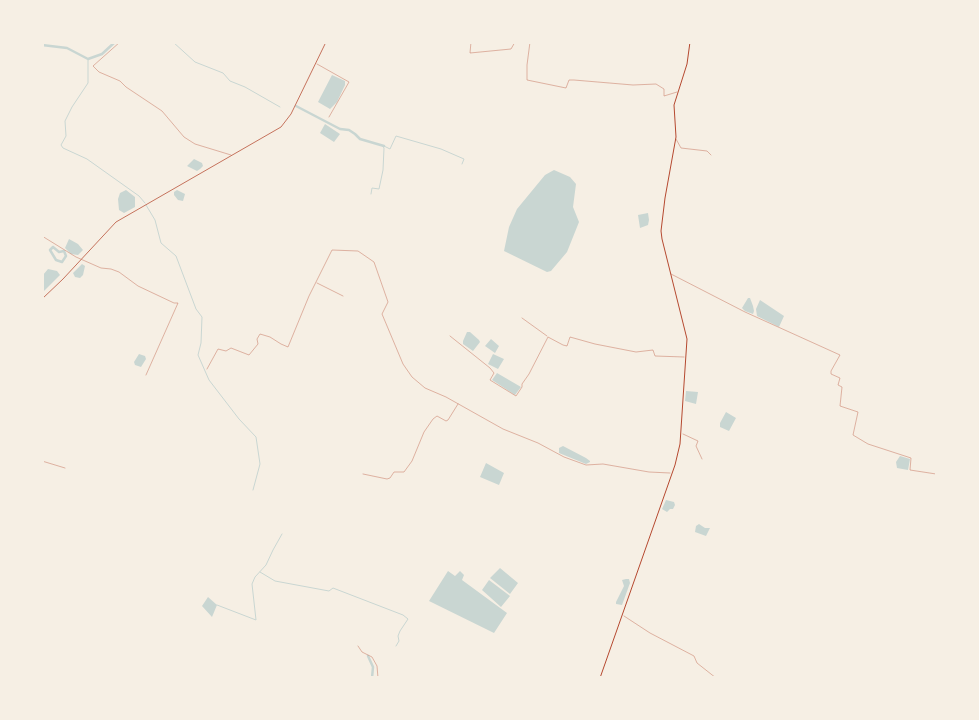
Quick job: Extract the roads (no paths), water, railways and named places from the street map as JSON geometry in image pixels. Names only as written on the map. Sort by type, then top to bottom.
[{"type":"main road","points":[[600,678],[672,473],[680,444],[687,339],[661,231],[664,198],[676,138],[674,105],[687,64],[690,42]]},
{"type":"street","points":[[120,42],[92,66],[99,72],[120,81],[162,111],[184,137],[196,144],[231,155]]},
{"type":"street","points":[[42,299],[116,222],[281,127],[291,114],[326,42]]},
{"type":"street","points":[[471,42],[470,53],[511,49],[516,42]]},
{"type":"street","points":[[530,42],[527,80],[566,88],[569,80],[633,85],[656,84],[664,89],[664,96],[677,92]]},
{"type":"street","points":[[316,64],[349,82],[329,117]]},
{"type":"street","points":[[676,138],[681,148],[707,151],[711,155]]},
{"type":"street","points":[[42,236],[74,256],[101,268],[119,272],[138,286],[174,303],[178,303],[146,375]]},
{"type":"street","points":[[208,369],[218,349],[226,351],[231,348],[249,355],[258,344],[257,339],[260,334],[288,347],[315,282],[332,250],[358,251],[374,262],[388,302],[382,314],[403,364],[412,377],[425,388],[503,429],[586,466],[602,464],[649,472],[672,473]]},
{"type":"street","points":[[671,274],[745,312],[840,355],[831,374],[840,378],[838,386],[842,387],[840,406],[858,412],[853,435],[868,444],[911,458],[910,470],[936,474]]},
{"type":"street","points":[[315,282],[343,296]]},
{"type":"street","points":[[522,318],[548,337],[567,346],[570,337],[636,352],[653,350],[656,356],[686,357]]},
{"type":"street","points":[[450,336],[490,368],[494,373],[490,380],[516,396],[548,337]]},
{"type":"street","points":[[363,474],[387,479],[394,472],[404,472],[412,461],[424,432],[433,419],[437,416],[446,421],[448,420],[458,404]]},
{"type":"street","points":[[681,434],[698,441],[696,446],[702,459]]},
{"type":"street","points":[[42,461],[64,468]]},
{"type":"street","points":[[622,615],[650,633],[694,656],[697,663],[716,678]]},
{"type":"street","points":[[358,646],[362,652],[372,657],[377,666],[378,678]]},
{"type":"waterway","points":[[42,45],[67,48],[88,59],[102,54],[115,42]]},
{"type":"waterway","points":[[173,42],[195,62],[223,73],[230,81],[245,87],[280,107]]},
{"type":"waterway","points":[[88,59],[88,83],[65,121],[66,136],[61,145],[63,148],[87,159],[139,196],[145,203]]},
{"type":"waterway","points":[[296,106],[340,129],[349,130],[360,139],[384,146]]},
{"type":"waterway","points":[[384,146],[390,149],[396,136],[441,149],[464,159],[462,164]]},
{"type":"waterway","points":[[371,194],[372,188],[379,189],[383,170],[384,148],[382,145]]},
{"type":"waterway","points":[[146,205],[155,220],[161,243],[176,256],[196,309],[202,317],[201,343],[198,355],[209,380],[239,419],[256,437],[260,464],[253,490]]},
{"type":"waterway","points":[[53,247],[59,252],[64,251],[66,256],[62,262],[56,260],[50,250],[53,247]]},
{"type":"waterway","points":[[217,605],[256,620],[252,584],[255,577],[266,565],[282,534]]},
{"type":"waterway","points":[[260,572],[275,581],[329,591],[333,588],[403,615],[408,619],[400,631],[399,641],[396,646]]},
{"type":"waterway","points":[[368,656],[373,667],[372,678]]}]
